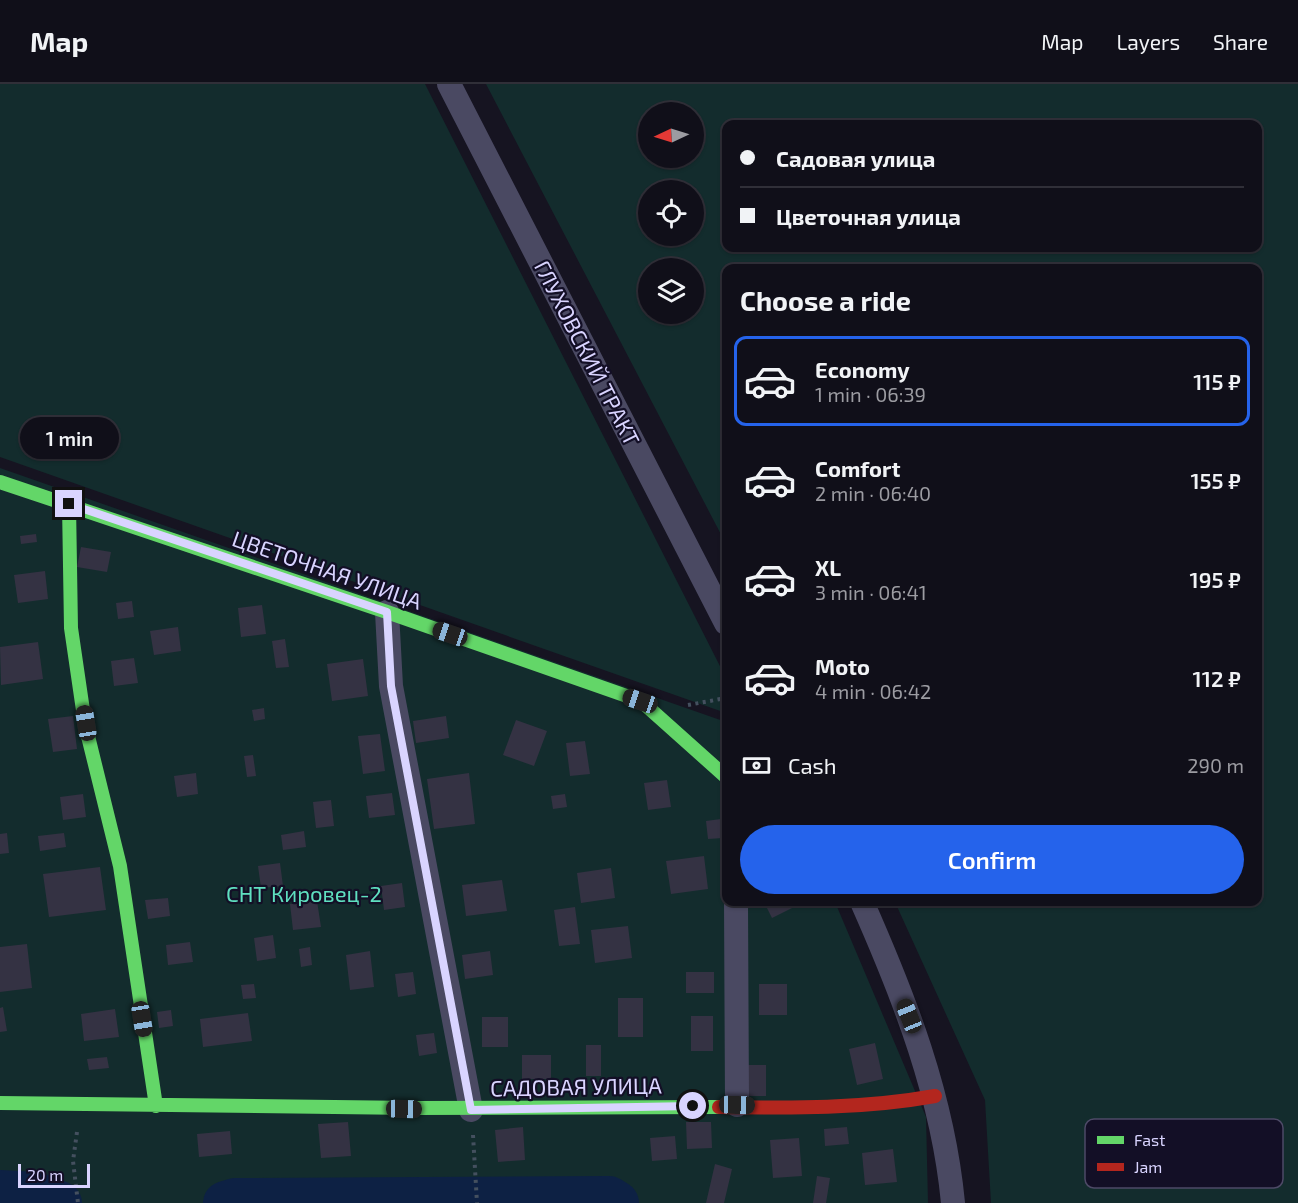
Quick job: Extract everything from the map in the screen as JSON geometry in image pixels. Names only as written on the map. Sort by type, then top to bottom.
[{"type":"street","name":"ГЛУХОВСКИЙ ТРАКТ","points":[[449,84],[722,615]]},
{"type":"street","name":"ЦВЕТОЧНАЯ УЛИЦА","points":[[0,482],[387,612],[640,701],[722,773]]},
{"type":"street","points":[[69,504],[73,639],[86,723],[120,866],[156,1106]]},
{"type":"street","points":[[387,612],[391,686],[471,1110]]},
{"type":"street","points":[[736,906],[737,1105]]},
{"type":"street","points":[[864,906],[916,1035],[935,1096],[949,1164],[953,1203]]},
{"type":"street","name":"САДОВАЯ УЛИЦА","points":[[0,1103],[471,1110],[737,1105],[893,1105],[935,1096]]},
{"type":"path","points":[[77,1104],[78,1125],[73,1161],[78,1203]]},
{"type":"path","points":[[471,1110],[477,1203]]},
{"type":"green space","points":[[0,84],[425,84],[722,670],[722,712],[0,457]]},
{"type":"green space","points":[[486,84],[1298,84],[1298,1203],[991,1203],[985,1100],[897,906],[1262,906],[1262,264],[722,264],[722,536]]},
{"type":"green space","name":"СНТ Кировец-2","points":[[0,468],[722,721],[722,906],[837,906],[926,1117],[928,1203],[637,1203],[616,1190],[235,1200],[225,1203],[60,1203],[36,1194],[0,1192]]},
{"type":"building","points":[[36,534],[37,542],[21,544],[20,536]]},
{"type":"building","points":[[81,547],[111,552],[107,572],[77,567]]},
{"type":"building","points":[[45,571],[48,599],[18,603],[14,575]]},
{"type":"building","points":[[132,601],[134,617],[118,619],[116,603]]},
{"type":"building","points":[[262,605],[266,634],[241,637],[238,608]]},
{"type":"building","points":[[178,627],[181,651],[154,655],[150,631]]},
{"type":"building","points":[[285,639],[289,667],[276,668],[272,641]]},
{"type":"building","points":[[38,642],[43,679],[1,685],[0,647]]},
{"type":"building","points":[[134,658],[138,683],[114,686],[111,661]]},
{"type":"building","points":[[363,659],[368,696],[332,701],[327,664]]},
{"type":"building","points":[[264,708],[265,719],[254,721],[252,710]]},
{"type":"building","points":[[73,716],[77,749],[53,752],[48,719]]},
{"type":"building","points":[[446,716],[449,738],[416,743],[413,721]]},
{"type":"building","points":[[516,720],[547,731],[534,766],[503,755]]},
{"type":"building","points":[[380,734],[385,771],[363,774],[358,736]]},
{"type":"building","points":[[585,741],[590,774],[570,776],[566,743]]},
{"type":"building","points":[[253,755],[256,776],[247,777],[244,756]]},
{"type":"building","points":[[196,773],[198,794],[177,797],[174,776]]},
{"type":"building","points":[[469,773],[475,824],[434,829],[427,779]]},
{"type":"building","points":[[667,780],[671,807],[648,810],[644,783]]},
{"type":"building","points":[[392,793],[395,815],[369,818],[366,796]]},
{"type":"building","points":[[83,794],[86,817],[63,820],[60,797]]},
{"type":"building","points":[[565,794],[567,807],[553,809],[551,796]]},
{"type":"building","points":[[331,800],[334,826],[316,828],[313,802]]},
{"type":"building","points":[[721,819],[722,838],[708,839],[706,821]]},
{"type":"building","points":[[304,831],[306,847],[283,850],[281,835]]},
{"type":"building","points":[[7,833],[9,853],[0,854],[0,834]]},
{"type":"building","points":[[64,833],[66,847],[40,851],[38,836]]},
{"type":"building","points":[[704,856],[708,889],[671,894],[666,861]]},
{"type":"building","points":[[280,863],[283,886],[261,888],[258,866]]},
{"type":"building","points":[[100,867],[106,910],[49,917],[43,874]]},
{"type":"building","points":[[611,868],[615,898],[581,903],[577,873]]},
{"type":"building","points":[[502,880],[507,911],[466,916],[462,885]]},
{"type":"building","points":[[402,883],[405,907],[384,910],[381,886]]},
{"type":"building","points":[[168,898],[170,916],[148,919],[145,900]]},
{"type":"building","points":[[317,901],[321,927],[293,930],[290,904]]},
{"type":"building","points":[[766,906],[796,906],[772,918]]},
{"type":"building","points":[[575,907],[580,944],[559,946],[554,910]]},
{"type":"building","points":[[628,926],[632,958],[595,963],[591,930]]},
{"type":"building","points":[[273,935],[276,958],[257,961],[254,938]]},
{"type":"building","points":[[190,942],[193,962],[168,965],[166,945]]},
{"type":"building","points":[[27,944],[32,988],[0,992],[0,947]]},
{"type":"building","points":[[310,947],[312,965],[301,967],[299,949]]},
{"type":"building","points":[[370,951],[374,987],[350,990],[346,955]]},
{"type":"building","points":[[490,951],[493,975],[465,979],[462,955]]},
{"type":"building","points":[[413,972],[416,994],[398,997],[395,974]]},
{"type":"building","points":[[686,972],[714,972],[714,993],[686,993]]},
{"type":"building","points":[[254,984],[256,998],[243,999],[241,985]]},
{"type":"building","points":[[759,984],[787,984],[787,1015],[759,1015]]},
{"type":"building","points":[[618,998],[643,998],[643,1037],[618,1037]]},
{"type":"building","points":[[3,1007],[7,1031],[0,1032],[0,1008]]},
{"type":"building","points":[[115,1009],[119,1037],[84,1041],[81,1014]]},
{"type":"building","points":[[171,1010],[173,1026],[159,1028],[157,1012]]},
{"type":"building","points":[[248,1013],[252,1041],[203,1047],[200,1019]]},
{"type":"building","points":[[691,1016],[713,1016],[713,1051],[691,1051]]},
{"type":"building","points":[[482,1017],[508,1017],[508,1047],[482,1047]]},
{"type":"building","points":[[434,1033],[437,1053],[419,1056],[416,1035]]},
{"type":"building","points":[[875,1043],[883,1079],[857,1085],[849,1049]]},
{"type":"building","points":[[586,1045],[601,1045],[601,1076],[586,1076]]},
{"type":"building","points":[[522,1055],[551,1055],[551,1079],[522,1079]]},
{"type":"building","points":[[107,1057],[109,1068],[89,1070],[87,1059]]},
{"type":"building","points":[[745,1065],[766,1065],[766,1096],[745,1096]]},
{"type":"building","points":[[348,1122],[351,1156],[321,1158],[318,1124]]},
{"type":"building","points":[[686,1122],[711,1122],[712,1148],[687,1149]]},
{"type":"building","points":[[523,1127],[525,1160],[498,1162],[495,1130]]},
{"type":"building","points":[[847,1127],[849,1144],[825,1146],[824,1129]]},
{"type":"building","points":[[230,1131],[232,1154],[199,1157],[197,1134]]},
{"type":"building","points":[[675,1136],[677,1159],[652,1161],[650,1138]]},
{"type":"building","points":[[799,1138],[802,1176],[773,1178],[770,1140]]},
{"type":"building","points":[[893,1149],[897,1182],[865,1185],[862,1153]]},
{"type":"building","points":[[715,1164],[732,1169],[724,1203],[706,1203]]},
{"type":"building","points":[[817,1176],[830,1178],[826,1203],[813,1203]]},
{"type":"waterway","points":[[0,1192],[36,1194],[60,1203]]},
{"type":"waterway","points":[[225,1203],[235,1200],[609,1198],[617,1203]]},
{"type":"traffic: fast","points":[[0,482],[387,612],[641,701],[722,773]]},
{"type":"traffic: fast","points":[[69,504],[71,628],[85,724],[120,866],[156,1106]]},
{"type":"traffic: fast","points":[[0,1103],[414,1108],[719,1107]]},
{"type":"traffic: jam","points":[[719,1107],[854,1105],[935,1096]]},
{"type":"route","points":[[69,504],[387,612],[391,686],[471,1110],[693,1106]]}]
